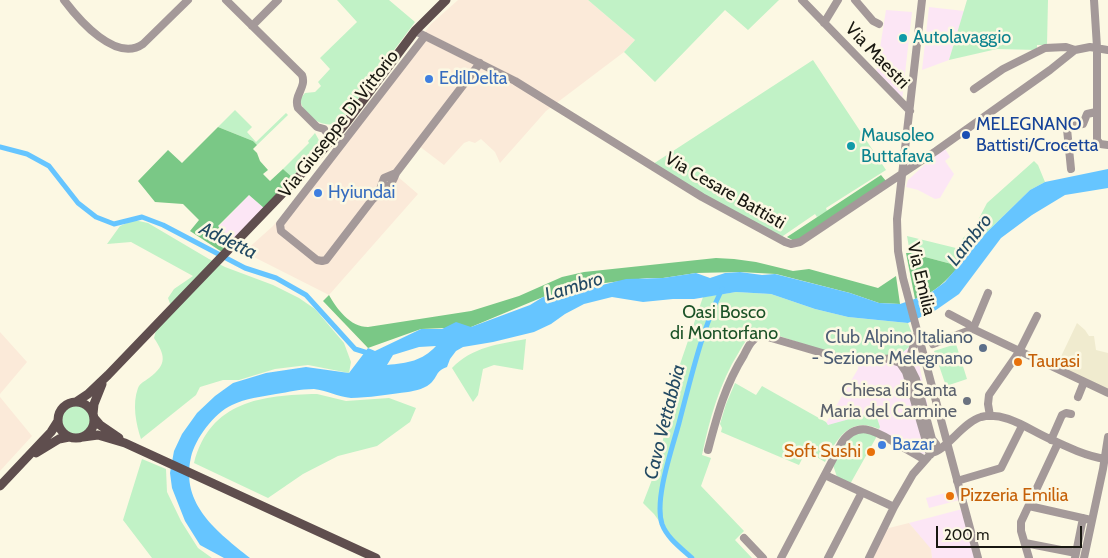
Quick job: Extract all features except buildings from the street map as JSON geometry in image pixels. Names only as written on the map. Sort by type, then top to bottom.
[{"type":"main road","points":[[69,437],[61,430],[58,421],[58,415],[65,406],[84,398],[232,247],[332,140],[415,31],[446,0]]},
{"type":"main road","points":[[83,437],[92,429],[96,396],[108,375]]},
{"type":"main road","points":[[76,402],[84,404],[100,425],[125,442],[376,558]]},
{"type":"main road","points":[[0,486],[51,432],[58,421]]},
{"type":"main road","points":[[26,460],[59,439],[69,437],[78,438],[98,435],[125,442]]},
{"type":"street","points":[[64,0],[87,27],[102,39],[116,46],[132,49],[143,44],[188,0]]},
{"type":"street","points":[[226,0],[302,75],[303,87],[297,96],[296,104],[302,113],[318,126],[321,134],[332,140]]},
{"type":"street","points":[[252,26],[278,0]]},
{"type":"street","name":"Via Maestri","points":[[802,0],[910,110]]},
{"type":"street","points":[[824,23],[838,0]]},
{"type":"street","points":[[855,0],[873,21],[879,24]]},
{"type":"street","name":"Via Emilia","points":[[922,0],[896,228],[898,251],[978,558]]},
{"type":"street","points":[[1094,0],[1097,47],[1096,112],[1099,144],[1108,146]]},
{"type":"street","points":[[428,16],[426,28],[428,37]]},
{"type":"street","name":"Via Cesare Battisti","points":[[415,31],[521,85],[702,197],[791,244],[800,242],[879,190],[1047,72],[1075,50]]},
{"type":"street","name":"Via Giuseppe Di Vittorio","points":[[428,37],[280,224],[281,231],[317,260],[326,260],[379,192],[384,178],[396,173],[480,63]]},
{"type":"street","points":[[974,89],[1003,69],[1048,47],[1075,50],[1083,47],[1097,47],[1108,50]]},
{"type":"street","points":[[1071,169],[1067,129],[1069,126],[1083,124],[1087,114],[1096,112]]},
{"type":"street","points":[[879,190],[888,188],[894,191],[899,202]]},
{"type":"street","points":[[932,344],[973,329],[988,293]]},
{"type":"street","points":[[949,314],[968,324],[973,329],[1019,352],[1108,393]]},
{"type":"street","points":[[990,416],[989,396],[1019,352],[1037,316]]},
{"type":"street","points":[[908,363],[917,327]]},
{"type":"street","points":[[708,450],[730,380],[751,342],[758,336],[766,336],[832,356],[854,359],[899,358],[912,349]]},
{"type":"street","points":[[899,358],[908,363],[915,377],[932,439],[936,444]]},
{"type":"street","points":[[890,359],[900,364],[906,372],[929,456]]},
{"type":"street","points":[[1078,396],[1084,382]]},
{"type":"street","points":[[1029,558],[1021,524],[1055,442],[1062,415],[1070,414]]},
{"type":"street","points":[[929,456],[940,450],[948,441],[975,420],[990,416],[1002,417],[1055,442],[1105,459]]},
{"type":"street","points":[[957,481],[1001,468],[1022,426]]},
{"type":"street","points":[[781,558],[824,475],[844,439],[850,433],[859,430],[873,431],[929,456]]},
{"type":"street","points":[[1025,543],[1075,556],[1105,459],[1108,437]]},
{"type":"street","points":[[870,558],[894,507],[915,471],[929,456],[936,444],[948,441]]},
{"type":"street","points":[[824,475],[894,507]]},
{"type":"street","points":[[828,558],[862,492]]},
{"type":"street","points":[[1029,506],[1087,519]]},
{"type":"street","points":[[1084,558],[1087,519]]},
{"type":"street","points":[[744,538],[763,558]]},
{"type":"shaded area","points":[[458,0],[588,0],[635,40],[624,52],[546,111],[500,163],[495,152],[481,139],[475,143],[469,141],[464,143],[444,165],[419,146],[397,176],[418,194],[329,295],[244,252],[273,226],[431,24]]},
{"type":"shaded area","points":[[929,7],[964,11],[949,60],[922,70]]},
{"type":"shaded area","points":[[886,10],[912,12],[902,100],[876,73]]},
{"type":"shaded area","points":[[944,147],[950,157],[945,161],[954,174],[940,198],[935,199],[918,190],[906,187],[908,180]]},
{"type":"shaded area","points":[[249,195],[264,208],[232,241],[218,227]]},
{"type":"shaded area","points":[[1077,323],[1089,336],[1094,336],[1096,350],[1108,353],[1108,392],[1056,367]]},
{"type":"shaded area","points":[[0,332],[27,362],[0,394]]},
{"type":"shaded area","points":[[909,347],[916,349],[931,422],[932,442],[924,454],[876,434],[880,427],[875,412],[827,426],[826,423],[858,369],[859,355],[893,355],[902,353]]},
{"type":"shaded area","points":[[0,397],[32,436],[0,471]]},
{"type":"shaded area","points":[[961,489],[963,499],[929,508],[926,498]]},
{"type":"shaded area","points":[[966,508],[979,558],[932,558],[930,549],[909,523]]},
{"type":"shaded area","points":[[909,523],[931,549],[932,558],[871,558],[885,529]]},
{"type":"green space","points":[[337,0],[389,0],[415,22],[342,120],[329,124],[322,123],[310,116],[305,111],[300,99],[305,93],[315,92],[321,86],[318,82],[330,69],[320,58],[357,22]]},
{"type":"green space","points":[[588,0],[779,0],[748,30],[725,10],[655,82],[624,52],[635,40]]},
{"type":"green space","points":[[967,0],[1048,0],[1047,45],[1037,45],[1037,50],[997,49],[949,60]]},
{"type":"green space","points":[[813,60],[886,170],[826,208],[827,211],[817,217],[815,214],[780,238],[653,164]]},
{"type":"green space","points":[[235,110],[252,127],[247,132],[256,142],[286,113],[288,115],[257,145],[253,141],[218,127]]},
{"type":"green space","points":[[218,127],[253,141],[257,145],[253,149],[268,170],[263,174],[270,181],[283,169],[292,177],[264,208],[249,195],[218,226],[232,241],[222,252],[190,231],[199,220],[183,204],[155,202],[138,181],[168,150],[182,163]]},
{"type":"green space","points":[[315,133],[320,142],[320,147],[292,177],[283,169],[309,143],[308,141]]},
{"type":"green space","points":[[1034,161],[1038,165],[1045,182],[1030,190],[986,233],[959,266],[910,253],[907,236],[960,249],[963,238],[974,228],[987,203]]},
{"type":"green space","points":[[881,175],[886,181],[796,242],[787,237]]},
{"type":"green space","points":[[134,220],[148,223],[209,259],[273,285],[299,298],[315,309],[344,343],[351,362],[349,373],[308,365],[275,369],[239,380],[223,380],[200,387],[196,395],[141,439],[136,420],[135,401],[141,383],[155,373],[162,364],[161,349],[154,338],[156,330],[173,312],[168,298],[174,289],[193,276],[131,242],[107,244],[120,226]]},
{"type":"green space","points":[[906,253],[959,266],[940,286],[915,299]]},
{"type":"green space","points":[[716,258],[756,262],[793,271],[809,269],[878,288],[896,276],[900,304],[879,303],[850,293],[776,274],[740,272],[696,273],[588,285],[543,297],[471,327],[421,329],[368,348],[323,301],[329,295],[350,321],[368,327],[471,311],[519,296],[562,277],[584,272]]},
{"type":"green space","name":"Oasi Bosco di Montorfano","points":[[736,292],[771,294],[815,309],[848,317],[908,323],[913,336],[909,347],[902,353],[894,355],[859,355],[828,352],[764,331],[755,332],[749,337],[732,364],[716,402],[702,455],[711,458],[701,486],[744,531],[735,540],[752,558],[695,558],[669,535],[654,514],[643,503],[655,472],[670,411],[665,408],[703,297]]},
{"type":"green space","points":[[526,339],[523,370],[494,365],[483,369],[478,395],[473,402],[452,368],[468,355],[477,351]]},
{"type":"green space","points":[[956,344],[967,379],[946,386],[934,351]]},
{"type":"green space","points":[[735,383],[756,395],[762,386],[826,422],[828,425],[875,412],[880,427],[879,429],[869,426],[852,428],[839,438],[825,462],[805,453],[799,465],[721,432],[720,424]]},
{"type":"green space","points":[[317,394],[346,401],[389,398],[416,408],[410,422],[377,446],[338,456],[303,474],[268,498],[194,463],[202,442],[212,426],[225,414],[258,400],[277,396]]},
{"type":"green space","points":[[76,406],[86,410],[90,420],[86,430],[76,434],[66,430],[62,420],[66,410]]},
{"type":"green space","points":[[862,432],[869,432],[877,436],[849,486],[837,477],[833,465],[847,441]]},
{"type":"green space","points":[[142,459],[166,469],[167,492],[181,521],[198,548],[212,558],[152,558],[123,520]]},
{"type":"water","points":[[1108,169],[1108,188],[1065,195],[1032,215],[1001,238],[959,294],[936,310],[908,323],[848,317],[815,309],[771,294],[736,292],[694,299],[643,302],[612,297],[584,304],[534,332],[463,347],[456,351],[447,367],[439,371],[430,384],[417,390],[351,398],[314,389],[254,398],[232,405],[212,420],[201,435],[193,450],[189,474],[191,489],[196,503],[204,516],[250,558],[224,558],[200,545],[185,521],[172,488],[170,473],[174,451],[182,434],[197,413],[215,396],[233,383],[266,373],[306,367],[349,373],[368,348],[375,351],[421,329],[442,329],[456,322],[471,327],[530,305],[543,297],[558,295],[572,288],[588,285],[594,287],[626,279],[663,278],[696,273],[710,278],[725,273],[740,272],[762,275],[775,274],[850,293],[879,303],[900,304],[929,294],[945,282],[986,233],[1030,190],[1045,182]],"holes":[[[436,346],[431,351],[414,360],[387,365],[393,355],[419,347]]]},
{"type":"waterway","name":"Addetta","points":[[0,147],[27,154],[49,166],[78,203],[96,217],[114,224],[142,217],[163,225],[245,268],[276,278],[306,295],[355,349],[371,354]]},
{"type":"waterway","name":"Cavo Vettabbia","points":[[692,558],[664,529],[660,514],[660,501],[665,474],[697,355],[722,289]]},
{"type":"place","name":"Autolavaggio","points":[[903,38]]},
{"type":"place","name":"EdilDelta","points":[[429,79]]},
{"type":"place","name":"MELEGNANO Battisti/Crocetta","points":[[966,135]]},
{"type":"place","name":"Mausoleo Buttafava","points":[[851,146]]},
{"type":"place","name":"Hyiundai","points":[[318,193]]},
{"type":"place","name":"Club Alpino Italiano - Sezione Melegnano","points":[[983,348]]},
{"type":"place","name":"Taurasi","points":[[1018,362]]},
{"type":"place","name":"Chiesa di Santa Maria del Carmine","points":[[967,401]]},
{"type":"place","name":"Bazar","points":[[882,445]]},
{"type":"place","name":"Soft Sushi","points":[[871,452]]},
{"type":"place","name":"Pizzeria Emilia","points":[[950,496]]},
{"type":"water label","name":"Lambro","points":[[970,240]]},
{"type":"water label","name":"Lambro","points":[[574,287]]}]
